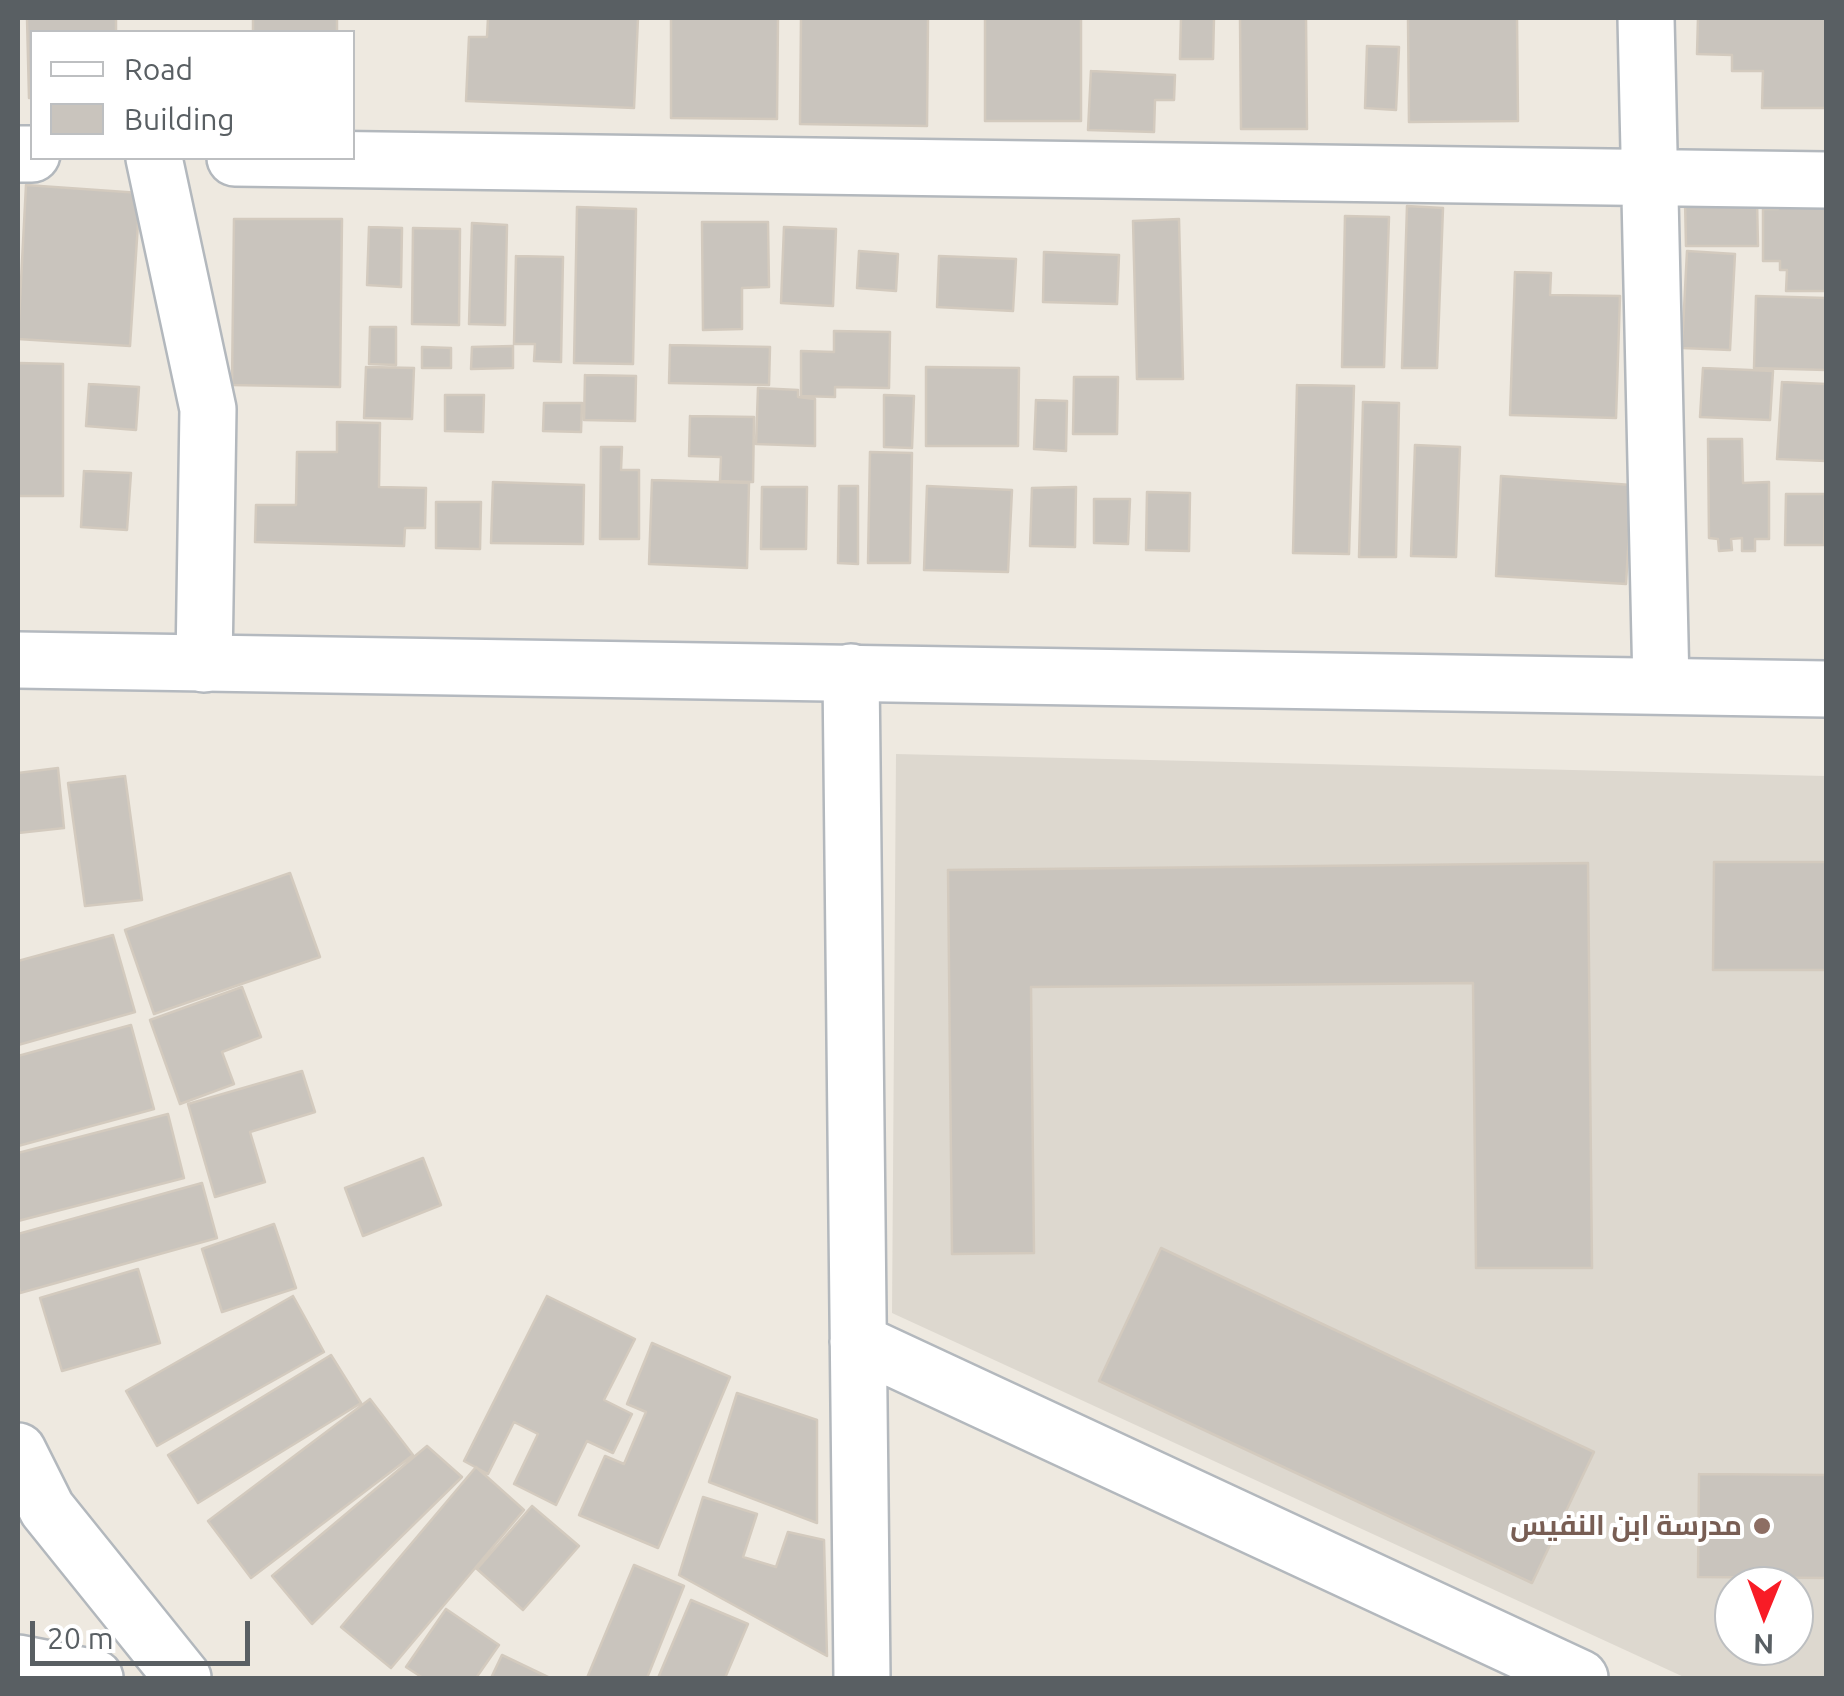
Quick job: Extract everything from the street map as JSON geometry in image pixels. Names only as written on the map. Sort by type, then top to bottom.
[{"type":"street","points":[[1646,18],[1661,685]]},
{"type":"street","points":[[154,160],[208,409],[204,664]]},
{"type":"street","points":[[355,160],[1826,180]]},
{"type":"street","points":[[18,660],[1826,688]]},
{"type":"street","points":[[851,672],[862,1678]]},
{"type":"street","points":[[858,1342],[1580,1678]]},
{"type":"street","points":[[18,1450],[47,1508],[183,1678]]},
{"type":"street","points":[[18,1663],[95,1678]]},
{"type":"shaded area","points":[[896,754],[1826,776],[1826,1678],[1686,1678],[892,1313]]},
{"type":"building","points":[[27,18],[116,18],[116,30],[30,30],[29,98]]},
{"type":"building","points":[[253,18],[337,18],[337,30],[253,30]]},
{"type":"building","points":[[488,18],[638,18],[634,108],[466,101],[469,37],[487,37]]},
{"type":"building","points":[[671,18],[778,18],[777,119],[671,118]]},
{"type":"building","points":[[801,18],[928,18],[927,126],[800,124]]},
{"type":"building","points":[[985,18],[1081,18],[1081,121],[985,121]]},
{"type":"building","points":[[1181,18],[1214,18],[1213,59],[1180,59]]},
{"type":"building","points":[[1240,18],[1306,18],[1307,129],[1241,129]]},
{"type":"building","points":[[1408,18],[1517,18],[1518,121],[1409,122]]},
{"type":"building","points":[[1698,18],[1826,18],[1826,108],[1762,108],[1763,71],[1732,71],[1732,55],[1697,54]]},
{"type":"building","points":[[1367,46],[1399,47],[1396,110],[1365,108]]},
{"type":"building","points":[[1091,71],[1175,75],[1174,100],[1155,100],[1154,132],[1088,130]]},
{"type":"building","points":[[26,185],[140,193],[130,346],[18,339]]},
{"type":"building","points":[[1778,186],[1826,187],[1826,291],[1786,291],[1787,270],[1780,270],[1780,261],[1763,261],[1763,209],[1778,209]]},
{"type":"building","points":[[1685,200],[1757,200],[1758,246],[1686,246]]},
{"type":"building","points":[[1407,206],[1443,208],[1437,368],[1402,368]]},
{"type":"building","points":[[577,207],[636,209],[633,364],[574,363]]},
{"type":"building","points":[[1345,216],[1389,217],[1384,367],[1342,367]]},
{"type":"building","points":[[234,219],[342,219],[340,387],[232,385]]},
{"type":"building","points":[[1179,219],[1183,379],[1137,379],[1133,221]]},
{"type":"building","points":[[702,222],[768,222],[769,287],[742,288],[742,329],[703,330]]},
{"type":"building","points":[[472,223],[507,225],[505,325],[469,324]]},
{"type":"building","points":[[369,227],[402,228],[401,287],[367,285]]},
{"type":"building","points":[[784,227],[836,229],[833,306],[781,303]]},
{"type":"building","points":[[413,228],[460,229],[459,325],[412,324]]},
{"type":"building","points":[[859,251],[898,254],[896,291],[857,288]]},
{"type":"building","points":[[1687,251],[1735,254],[1730,350],[1682,348]]},
{"type":"building","points":[[1044,252],[1119,255],[1117,304],[1043,302]]},
{"type":"building","points":[[516,256],[563,257],[561,362],[534,361],[535,344],[514,344]]},
{"type":"building","points":[[939,256],[1016,259],[1013,311],[937,307]]},
{"type":"building","points":[[1515,272],[1551,273],[1550,295],[1620,296],[1616,418],[1510,415]]},
{"type":"building","points":[[1756,296],[1826,298],[1826,370],[1754,368]]},
{"type":"building","points":[[370,327],[396,327],[396,365],[369,364]]},
{"type":"building","points":[[834,331],[890,332],[889,388],[835,387],[835,397],[801,396],[801,351],[834,352]]},
{"type":"building","points":[[670,345],[770,347],[769,385],[669,383]]},
{"type":"building","points":[[513,346],[513,368],[471,369],[472,347]]},
{"type":"building","points":[[422,347],[451,348],[451,368],[422,368]]},
{"type":"building","points":[[18,363],[63,364],[63,496],[18,496]]},
{"type":"building","points":[[366,367],[414,368],[412,419],[364,418]]},
{"type":"building","points":[[926,367],[1019,368],[1018,446],[926,446]]},
{"type":"building","points":[[1703,368],[1773,371],[1770,420],[1700,417]]},
{"type":"building","points":[[585,375],[636,376],[635,421],[584,420]]},
{"type":"building","points":[[1074,377],[1118,377],[1117,434],[1073,434]]},
{"type":"building","points":[[1782,382],[1826,384],[1826,461],[1777,459]]},
{"type":"building","points":[[89,384],[139,387],[136,430],[86,426]]},
{"type":"building","points":[[1297,385],[1354,386],[1349,554],[1293,553]]},
{"type":"building","points":[[758,388],[798,390],[798,397],[815,399],[815,446],[756,444]]},
{"type":"building","points":[[445,395],[484,395],[483,432],[445,431]]},
{"type":"building","points":[[884,395],[914,396],[912,448],[884,447]]},
{"type":"building","points":[[1036,400],[1067,401],[1066,451],[1034,449]]},
{"type":"building","points":[[1363,402],[1399,403],[1396,557],[1359,557]]},
{"type":"building","points":[[544,403],[582,403],[581,432],[543,431]]},
{"type":"building","points":[[690,416],[754,417],[753,482],[720,481],[721,457],[689,456]]},
{"type":"building","points":[[337,422],[380,423],[379,487],[426,488],[425,528],[405,528],[404,546],[255,542],[256,505],[296,505],[297,452],[337,452]]},
{"type":"building","points":[[1708,439],[1742,439],[1743,483],[1769,482],[1769,539],[1755,539],[1755,551],[1742,551],[1742,538],[1731,539],[1732,550],[1719,551],[1718,539],[1709,538]]},
{"type":"building","points":[[1415,445],[1460,447],[1456,557],[1411,556]]},
{"type":"building","points":[[601,447],[622,447],[621,470],[639,470],[639,539],[600,539]]},
{"type":"building","points":[[870,452],[912,453],[910,563],[868,563]]},
{"type":"building","points":[[84,471],[131,473],[127,530],[81,527]]},
{"type":"building","points":[[1501,476],[1632,485],[1626,584],[1496,576]]},
{"type":"building","points":[[652,480],[749,483],[747,568],[649,564]]},
{"type":"building","points":[[493,482],[584,485],[583,544],[491,543]]},
{"type":"building","points":[[839,486],[858,486],[858,564],[838,563]]},
{"type":"building","points":[[927,486],[1012,490],[1008,572],[924,570]]},
{"type":"building","points":[[762,487],[807,487],[806,549],[761,549]]},
{"type":"building","points":[[1076,487],[1075,547],[1030,546],[1032,488]]},
{"type":"building","points":[[1147,492],[1190,493],[1189,551],[1146,550]]},
{"type":"building","points":[[1786,494],[1825,494],[1824,545],[1785,545]]},
{"type":"building","points":[[1094,499],[1130,499],[1128,544],[1094,543]]},
{"type":"building","points":[[436,502],[481,502],[480,549],[436,548]]},
{"type":"building","points":[[58,768],[64,828],[18,833],[18,773]]},
{"type":"building","points":[[125,776],[142,900],[85,906],[68,783]]},
{"type":"building","points":[[1714,862],[1826,862],[1826,970],[1713,970]]},
{"type":"building","points":[[1588,863],[1592,1268],[1476,1268],[1473,983],[1031,987],[1034,1253],[952,1254],[948,870]]},
{"type":"building","points":[[290,873],[320,957],[154,1014],[125,930]]},
{"type":"building","points":[[113,935],[135,1012],[18,1045],[18,961]]},
{"type":"building","points":[[242,987],[261,1037],[222,1052],[234,1084],[180,1104],[150,1020]]},
{"type":"building","points":[[131,1025],[154,1109],[18,1146],[18,1056]]},
{"type":"building","points":[[302,1071],[315,1112],[250,1132],[265,1182],[215,1197],[188,1104]]},
{"type":"building","points":[[168,1114],[184,1178],[18,1221],[18,1153]]},
{"type":"building","points":[[423,1158],[441,1205],[363,1236],[345,1188]]},
{"type":"building","points":[[202,1183],[217,1238],[20,1293],[18,1234]]},
{"type":"building","points":[[274,1224],[296,1288],[222,1312],[202,1249]]},
{"type":"building","points":[[1161,1248],[1594,1452],[1532,1583],[1099,1381]]},
{"type":"building","points":[[138,1269],[160,1343],[62,1371],[40,1298]]},
{"type":"building","points":[[293,1296],[324,1352],[157,1446],[126,1391]]},
{"type":"building","points":[[547,1296],[635,1339],[604,1400],[632,1414],[613,1453],[587,1441],[556,1505],[514,1484],[538,1434],[514,1422],[488,1474],[464,1461]]},
{"type":"building","points":[[652,1343],[730,1377],[658,1548],[579,1515],[605,1456],[624,1464],[646,1412],[627,1404]]},
{"type":"building","points":[[331,1355],[361,1403],[198,1503],[168,1455]]},
{"type":"building","points":[[737,1393],[817,1420],[817,1523],[709,1482]]},
{"type":"building","points":[[370,1399],[413,1455],[251,1578],[208,1521]]},
{"type":"building","points":[[427,1446],[462,1477],[312,1624],[272,1576]]},
{"type":"building","points":[[476,1467],[524,1510],[391,1668],[341,1627]]},
{"type":"building","name":"مدرسة ابن النفيس","points":[[1699,1474],[1826,1475],[1826,1578],[1814,1578],[1814,1566],[1714,1566],[1714,1577],[1698,1577]]},
{"type":"building","points":[[703,1497],[757,1514],[743,1557],[776,1567],[788,1532],[824,1540],[827,1656],[679,1575]]},
{"type":"building","points":[[532,1506],[579,1546],[523,1610],[477,1569]]},
{"type":"building","points":[[634,1565],[684,1586],[647,1678],[587,1678]]},
{"type":"building","points":[[691,1600],[748,1624],[725,1678],[658,1678]]},
{"type":"building","points":[[446,1609],[499,1645],[476,1678],[423,1678],[406,1667]]},
{"type":"building","points":[[502,1655],[550,1678],[491,1678]]},
{"type":"place","name":"مدرسة ابن النفيس","points":[[1762,1526]]}]
